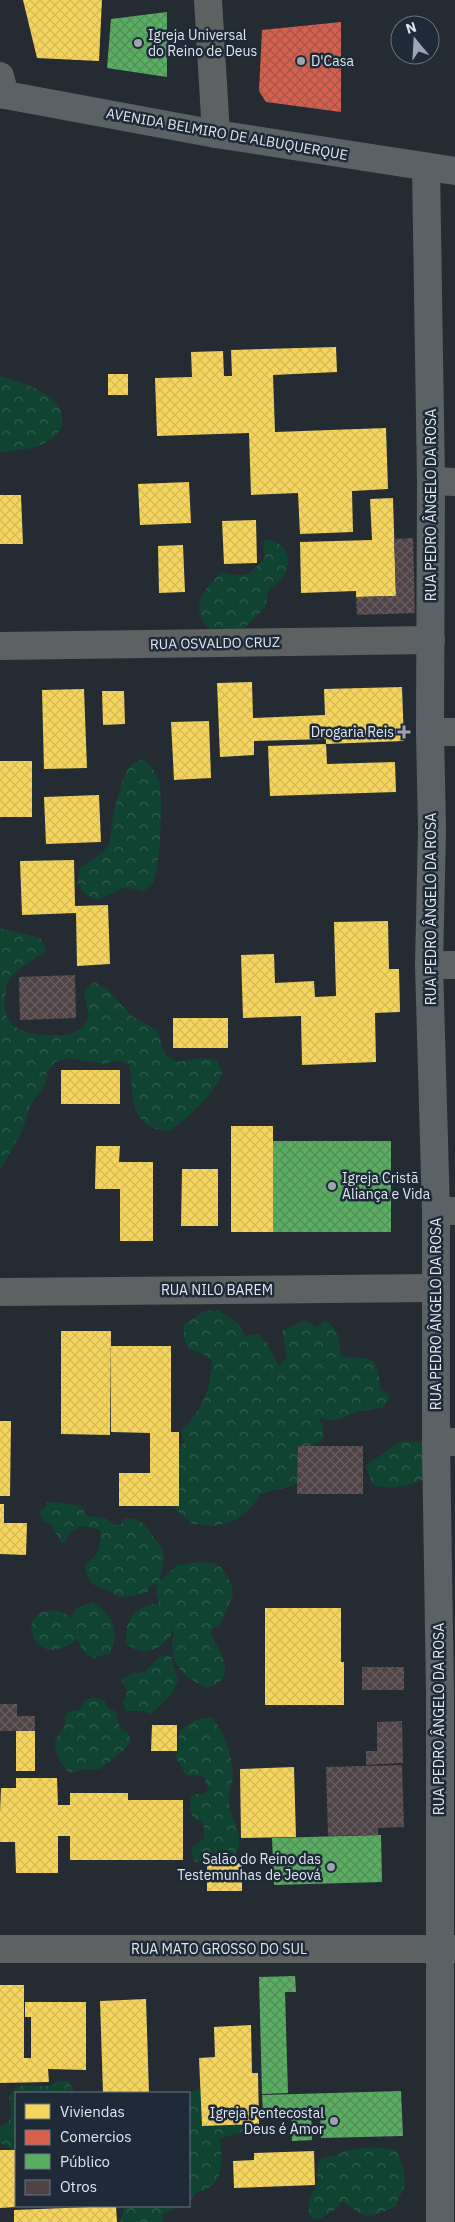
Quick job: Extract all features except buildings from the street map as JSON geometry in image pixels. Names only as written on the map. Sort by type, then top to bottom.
[{"type":"main road","name":"AVENIDA BELMIRO DE ALBUQUERQUE","points":[[2,88],[216,134],[455,171]]},
{"type":"main road","name":"RUA PEDRO ÂNGELO DA ROSA","points":[[426,167],[443,481],[431,640],[443,732],[432,829],[442,965],[445,1211],[435,1288],[445,1442],[447,1693],[445,2210]]},
{"type":"street","points":[[208,0],[216,134]]},
{"type":"street","name":"RUA OSVALDO CRUZ","points":[[0,646],[431,640]]},
{"type":"street","name":"RUA NILO BAREM","points":[[0,1292],[435,1288]]},
{"type":"street","name":"RUA MATO GROSSO DO SUL","points":[[0,1949],[447,1950]]},
{"type":"green space","points":[[0,376],[30,386],[50,397],[57,404],[61,413],[62,423],[54,437],[35,447],[0,453]]},
{"type":"green space","points":[[265,540],[273,541],[283,548],[288,560],[288,566],[278,582],[269,589],[265,608],[240,632],[210,630],[202,620],[199,610],[199,604],[204,592],[222,572],[242,575],[251,572],[265,557],[263,548]]},
{"type":"green space","points":[[143,759],[156,775],[160,790],[161,817],[155,877],[152,884],[143,892],[127,888],[95,900],[84,893],[77,882],[80,868],[102,853],[110,844],[114,814],[124,778],[132,764]]},
{"type":"green space","points":[[0,928],[40,938],[46,950],[15,972],[8,982],[5,1008],[11,1023],[26,1032],[35,1034],[71,1034],[81,1028],[89,1017],[84,991],[94,982],[106,988],[133,1017],[157,1030],[165,1054],[177,1062],[203,1058],[217,1060],[222,1073],[207,1098],[170,1131],[156,1129],[146,1124],[136,1109],[129,1064],[117,1060],[105,1064],[67,1058],[55,1062],[47,1072],[45,1085],[30,1106],[22,1131],[0,1170]]},
{"type":"green space","points":[[218,1310],[239,1324],[245,1336],[258,1334],[267,1343],[279,1366],[287,1357],[282,1331],[305,1320],[316,1327],[326,1321],[337,1332],[340,1356],[364,1358],[374,1362],[379,1376],[380,1388],[390,1397],[383,1408],[358,1412],[337,1420],[319,1418],[324,1429],[321,1442],[309,1449],[299,1484],[260,1494],[249,1510],[239,1518],[214,1526],[192,1524],[172,1506],[173,1449],[184,1443],[181,1430],[200,1408],[204,1399],[210,1380],[212,1360],[201,1353],[188,1349],[184,1337],[184,1324],[205,1311]]},
{"type":"green space","points":[[405,1441],[425,1442],[434,1474],[404,1486],[388,1488],[373,1484],[365,1466],[398,1443]]},
{"type":"green space","points":[[56,1502],[80,1506],[85,1509],[84,1513],[86,1516],[105,1518],[115,1525],[121,1524],[123,1519],[132,1518],[143,1523],[163,1550],[164,1559],[159,1582],[177,1565],[200,1562],[213,1563],[220,1566],[231,1583],[233,1596],[219,1626],[212,1629],[211,1635],[223,1657],[225,1665],[222,1679],[206,1688],[189,1678],[174,1659],[172,1642],[174,1632],[171,1630],[171,1636],[158,1648],[142,1652],[127,1645],[127,1629],[132,1616],[144,1607],[159,1603],[156,1592],[158,1584],[149,1586],[149,1591],[143,1594],[119,1598],[90,1581],[85,1566],[97,1551],[101,1532],[97,1529],[81,1526],[71,1532],[65,1543],[61,1542],[51,1524],[43,1521],[39,1512],[45,1508],[47,1503]]},
{"type":"green space","points":[[93,1602],[106,1613],[113,1624],[115,1638],[110,1653],[94,1658],[83,1651],[78,1639],[67,1646],[51,1650],[47,1650],[35,1641],[31,1627],[37,1615],[43,1612],[58,1611],[72,1618],[76,1608]]},
{"type":"green space","points":[[165,1655],[171,1657],[178,1681],[170,1696],[151,1714],[143,1711],[126,1711],[123,1703],[127,1691],[121,1680],[132,1673],[145,1672],[157,1659]]},
{"type":"green space","points":[[92,1697],[104,1700],[108,1708],[116,1712],[120,1728],[128,1733],[131,1741],[125,1749],[100,1769],[70,1773],[58,1757],[55,1741],[64,1728],[65,1716],[68,1712],[81,1709],[84,1701]]},
{"type":"green space","points":[[211,1717],[224,1737],[231,1760],[233,1775],[229,1802],[239,1837],[239,1844],[233,1856],[224,1857],[217,1853],[195,1862],[191,1850],[193,1846],[204,1839],[204,1828],[201,1821],[194,1819],[190,1811],[191,1797],[194,1794],[203,1794],[209,1789],[203,1777],[186,1775],[175,1756],[178,1752],[179,1731],[195,1720]]},
{"type":"green space","points":[[224,2079],[252,2119],[245,2131],[219,2139],[222,2158],[218,2178],[215,2183],[198,2193],[190,2201],[190,2092]]},
{"type":"green space","points":[[59,2081],[68,2081],[74,2092],[15,2092],[15,2153],[4,2144],[0,2144],[0,2125],[6,2123],[11,2117],[9,2096],[13,2091],[26,2085],[49,2086]]},
{"type":"green space","points":[[372,2147],[396,2150],[400,2159],[405,2182],[396,2206],[368,2216],[361,2214],[342,2202],[329,2213],[314,2220],[309,2212],[309,2206],[311,2195],[318,2181],[317,2166],[322,2157],[334,2156],[348,2150]]},
{"type":"green space","points":[[126,2207],[179,2207],[162,2214],[164,2222],[120,2222]]},
{"type":"place","name":"Igreja Universal do Reino de Deus","points":[[138,43]]},
{"type":"place","name":"D'Casa","points":[[301,61]]},
{"type":"place","name":"Drogaria Reis","points":[[404,732]]},
{"type":"place","name":"Igreja Cristã Aliança e Vida","points":[[332,1186]]},
{"type":"place","name":"Salão do Reino das Testemunhas de Jeová","points":[[331,1867]]},
{"type":"place","name":"Igreja Pentecostal Deus é Amor","points":[[334,2121]]}]
